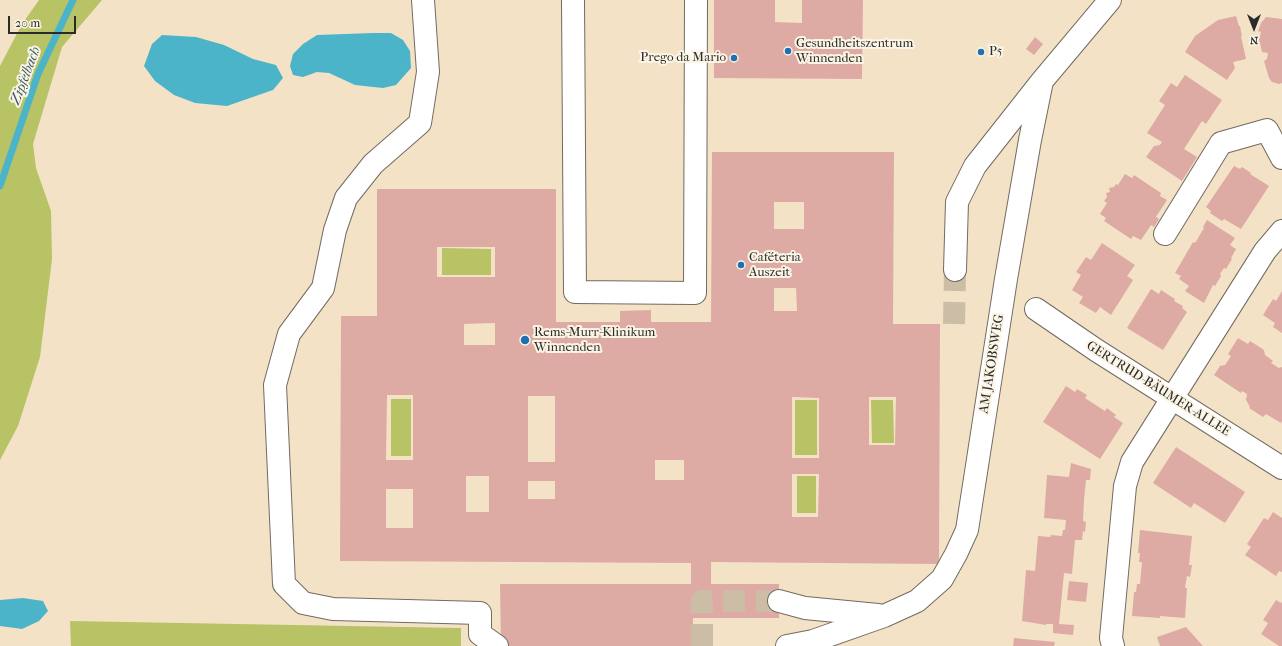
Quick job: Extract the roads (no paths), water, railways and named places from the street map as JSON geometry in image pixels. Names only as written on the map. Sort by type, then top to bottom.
[{"type":"street","points":[[424,0],[428,72],[420,123],[373,164],[346,198],[335,230],[323,288],[289,334],[276,385],[284,584],[303,603],[333,609],[480,613],[480,634],[497,646]]},
{"type":"street","points":[[573,0],[575,292],[688,293],[696,293],[696,0]]},
{"type":"street","name":"AM JAKOBSWEG","points":[[787,646],[813,641],[884,616],[917,601],[942,579],[956,554],[967,530],[1006,279],[1030,140],[1042,81],[1110,0]]},
{"type":"street","points":[[955,270],[957,202],[975,166],[1042,81]]},
{"type":"street","points":[[1165,234],[1221,143],[1267,130],[1282,158]]},
{"type":"street","points":[[1113,646],[1111,638],[1125,486],[1132,462],[1265,251],[1282,231]]},
{"type":"street","name":"GERTRUD-BÄUMER-ALLEE","points":[[1036,309],[1096,350],[1282,468]]},
{"type":"street","points":[[778,601],[805,608],[884,616]]},
{"type":"street","points":[[805,608],[813,641]]},
{"type":"water","points":[[391,33],[403,40],[410,51],[411,68],[396,85],[383,88],[355,85],[329,73],[317,72],[303,77],[293,75],[290,66],[293,54],[303,44],[317,35]]},
{"type":"water","points":[[162,35],[196,37],[224,45],[253,59],[276,65],[283,78],[273,90],[227,106],[195,103],[174,95],[155,81],[144,66],[152,44]]},
{"type":"water","points":[[23,598],[43,601],[48,611],[39,621],[22,629],[0,626],[0,600]]},
{"type":"waterway","name":"Zipfelbach","points":[[0,186],[38,74],[73,0]]},
{"type":"tunnel","points":[[954,324],[955,270]]},
{"type":"tunnel","points":[[702,646],[702,601],[779,601]]},
{"type":"place","name":"Gesundheitszentrum Winnenden","points":[[788,51]]},
{"type":"place","name":"P5","points":[[981,52]]},
{"type":"place","name":"Prego da Mario","points":[[734,58]]},
{"type":"place","name":"Caféteria Auszeit","points":[[741,265]]},
{"type":"place","name":"Rems-Murr-Klinikum Winnenden","points":[[525,340]]}]
